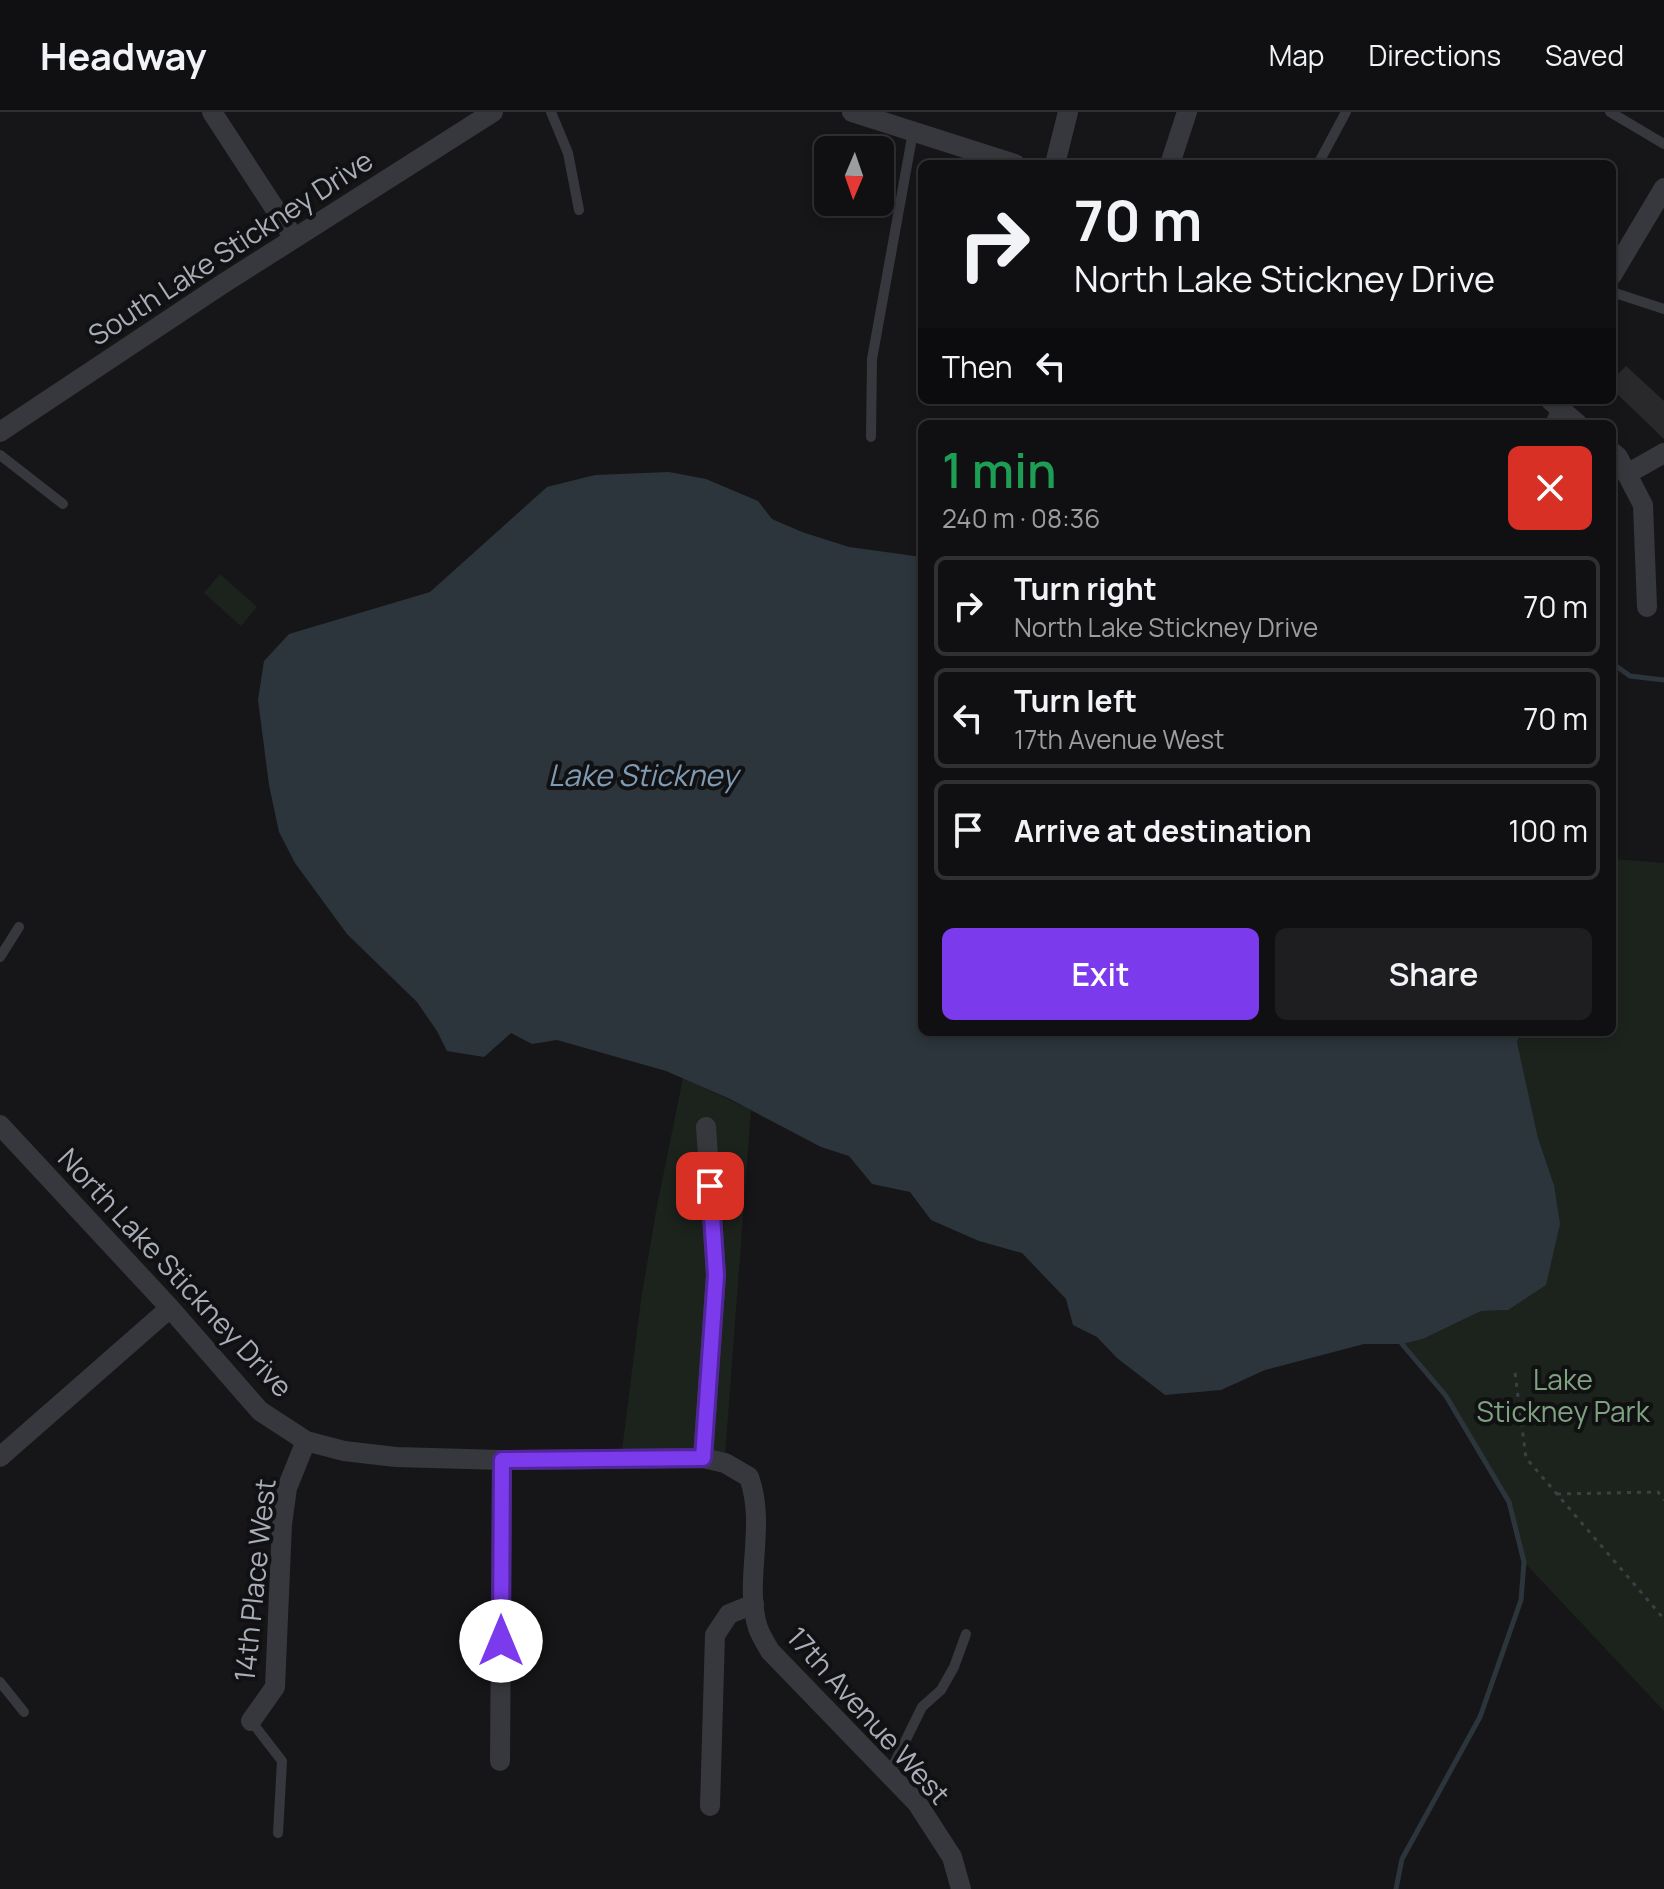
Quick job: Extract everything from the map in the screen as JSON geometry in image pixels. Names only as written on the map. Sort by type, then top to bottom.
[{"type":"street","points":[[212,112],[294,238]]},
{"type":"street","name":"South Lake Stickney Drive","points":[[0,432],[294,238],[493,112]]},
{"type":"street","points":[[852,112],[1002,160]]},
{"type":"street","points":[[1056,160],[1068,112]]},
{"type":"street","points":[[1171,160],[1187,112]]},
{"type":"street","points":[[1616,268],[1664,188]]},
{"type":"street","points":[[1552,410],[1571,420]]},
{"type":"street","points":[[1627,474],[1664,453]]},
{"type":"street","points":[[1616,455],[1643,505],[1647,607]]},
{"type":"street","name":"North Lake Stickney Drive","points":[[0,1125],[170,1308],[260,1411],[306,1441],[344,1451],[396,1457],[502,1460],[703,1458]]},
{"type":"street","points":[[703,1458],[716,1275],[706,1127]]},
{"type":"street","points":[[0,1457],[170,1308]]},
{"type":"street","name":"14th Place West","points":[[251,1721],[275,1687],[285,1500],[306,1441]]},
{"type":"street","name":"17th Avenue West","points":[[703,1458],[725,1463],[749,1477],[755,1494],[754,1604],[758,1629],[770,1651],[917,1803],[952,1857],[961,1889]]},
{"type":"street","points":[[500,1761],[502,1460]]},
{"type":"street","points":[[710,1806],[715,1635],[729,1614],[754,1604]]},
{"type":"lane","points":[[551,112],[568,153],[579,210]]},
{"type":"lane","points":[[1320,160],[1346,112]]},
{"type":"lane","points":[[1610,112],[1664,144]]},
{"type":"lane","points":[[871,437],[872,359],[913,132]]},
{"type":"lane","points":[[1616,293],[1664,309]]},
{"type":"lane","points":[[0,455],[63,504]]},
{"type":"lane","points":[[0,957],[19,927]]},
{"type":"lane","points":[[889,1774],[922,1707],[941,1690],[948,1678],[966,1634]]},
{"type":"lane","points":[[0,1682],[24,1712]]},
{"type":"lane","points":[[251,1721],[282,1761],[278,1833]]},
{"type":"path","points":[[1515,1373],[1526,1458],[1664,1619]]},
{"type":"path","points":[[1557,1494],[1658,1492],[1664,1500]]},
{"type":"green space","points":[[220,574],[257,607],[241,626],[204,593]]},
{"type":"green space","name":"Lake Stickney Park","points":[[1616,859],[1664,863],[1664,1711],[1524,1562],[1509,1501],[1446,1396],[1402,1344],[1423,1339],[1481,1311],[1508,1310],[1554,1185],[1538,1138],[1517,1042],[1519,1036],[1616,1036]]},
{"type":"green space","points":[[683,1078],[751,1110],[725,1455],[622,1450],[641,1300]]},
{"type":"water","name":"Lake Stickney","points":[[669,472],[706,479],[758,501],[772,519],[802,532],[849,547],[918,556],[918,1036],[1519,1036],[1517,1042],[1538,1138],[1554,1185],[1560,1224],[1546,1285],[1508,1310],[1481,1311],[1423,1339],[1402,1344],[1364,1344],[1265,1370],[1221,1390],[1165,1395],[1117,1358],[1097,1337],[1073,1325],[1066,1299],[1022,1253],[979,1241],[931,1220],[910,1192],[872,1184],[849,1156],[821,1147],[730,1099],[666,1071],[557,1040],[532,1044],[511,1033],[484,1057],[447,1051],[417,1002],[347,934],[295,863],[279,832],[269,785],[258,700],[264,661],[289,634],[430,592],[547,487],[595,475]]},
{"type":"building","points":[[1626,366],[1664,401],[1664,439],[1616,393],[1616,376]]},
{"type":"waterway","points":[[1616,666],[1630,676],[1664,680]]},
{"type":"waterway","points":[[1396,1889],[1402,1859],[1480,1717],[1521,1600],[1524,1562],[1509,1502],[1446,1396],[1402,1344]]},
{"type":"route","points":[[501,1641],[502,1460],[703,1458],[716,1275],[710,1186]]}]
